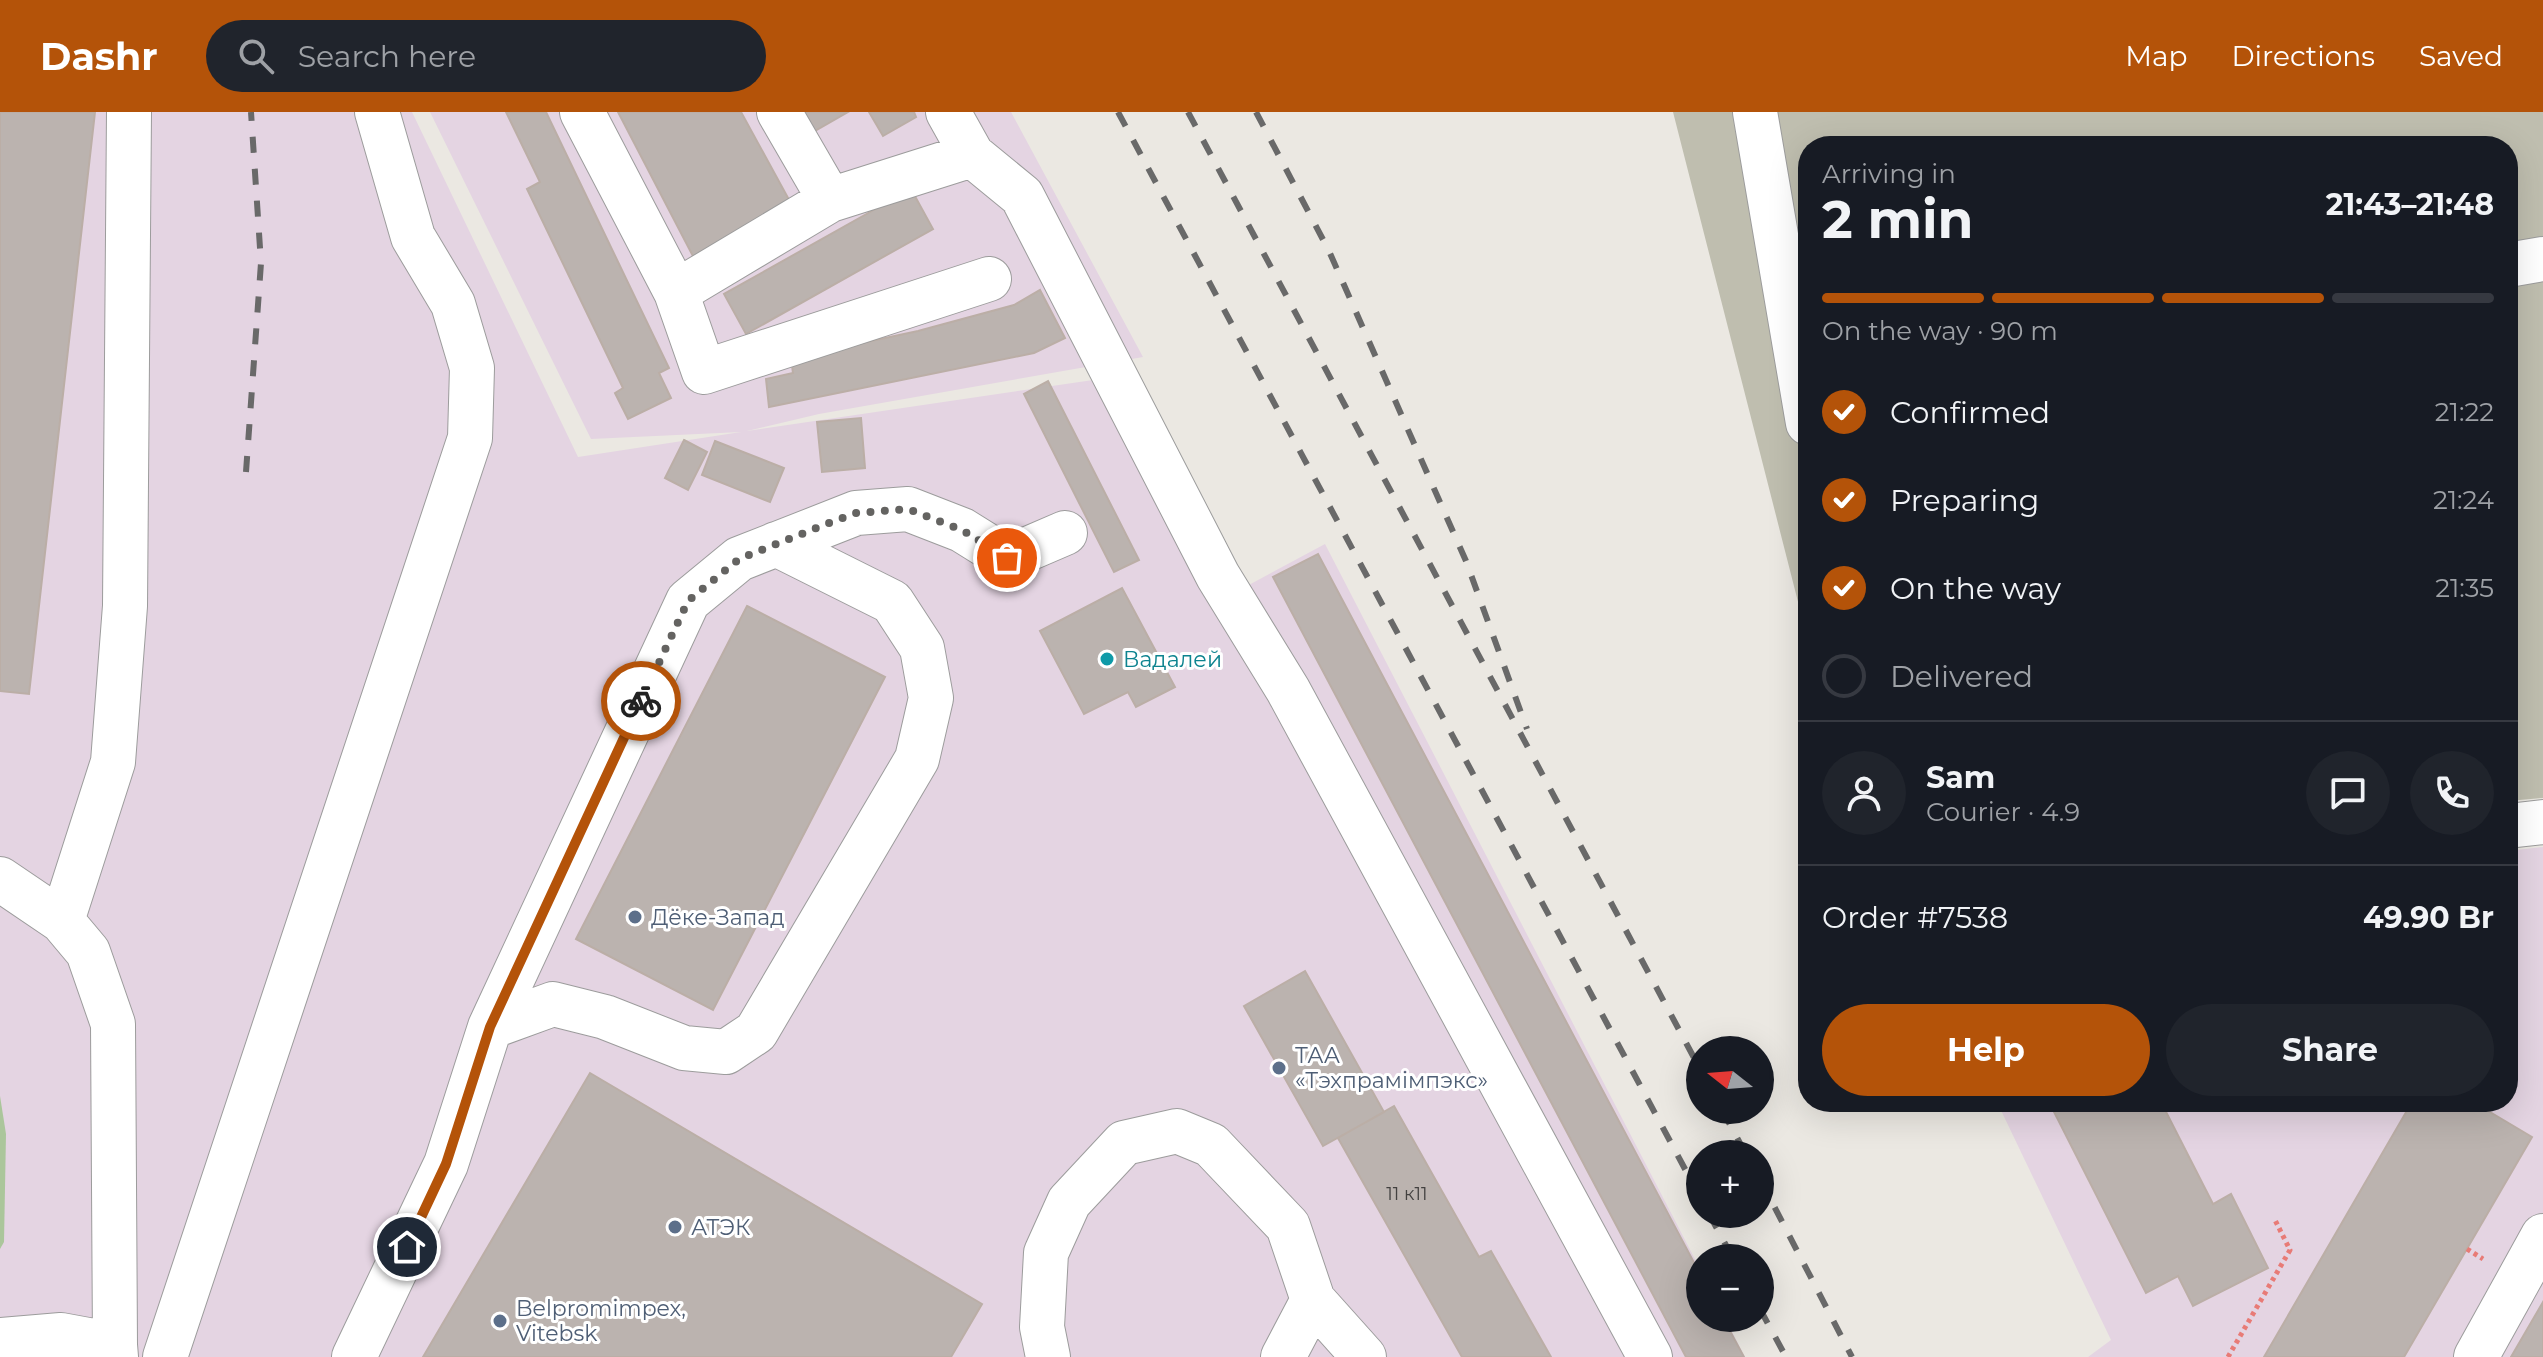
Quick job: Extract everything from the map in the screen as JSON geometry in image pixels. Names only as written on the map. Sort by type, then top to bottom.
[{"type":"street","points":[[62,921],[113,762],[125,606],[129,112]]},
{"type":"street","points":[[165,1357],[470,438],[472,368],[453,304],[413,237],[377,112]]},
{"type":"street","points":[[582,112],[676,292],[704,372],[989,279]]},
{"type":"street","points":[[779,112],[830,200]]},
{"type":"street","points":[[948,112],[972,155],[1022,196],[1218,576],[1288,690],[1650,1357]]},
{"type":"street","points":[[1755,112],[1798,358]]},
{"type":"street","points":[[676,292],[830,200],[972,155]]},
{"type":"street","points":[[2518,263],[2543,259]]},
{"type":"street","points":[[354,1357],[446,1164],[490,1027],[688,601],[739,559],[856,513],[908,509],[962,530],[1007,558],[1065,533]]},
{"type":"street","points":[[490,1027],[553,1004],[605,1017],[684,1048],[726,1052],[756,1032],[917,759],[931,698],[922,648],[892,602],[776,544]]},
{"type":"street","points":[[2518,825],[2543,822]]},
{"type":"street","points":[[0,879],[62,921],[88,952],[113,1024],[115,1351],[61,1335],[0,1340]]},
{"type":"street","points":[[1048,1357],[1042,1327],[1046,1253],[1069,1202],[1124,1143],[1177,1131],[1211,1145],[1288,1226],[1313,1300],[1364,1357]]},
{"type":"street","points":[[2476,1357],[2543,1236]]},
{"type":"street","points":[[1283,1357],[1313,1300]]},
{"type":"path","points":[[2228,1357],[2290,1250],[2275,1220]]},
{"type":"shaded area","points":[[0,112],[412,112],[578,457],[741,432],[591,439],[430,112],[1011,112],[1143,357],[819,414],[747,431],[1100,379],[1219,601],[1325,544],[1687,1244],[1686,1332],[1732,1332],[1745,1357],[0,1357]]},
{"type":"shaded area","points":[[1673,112],[2543,112],[2543,798],[2518,800],[2518,136],[1798,136],[1798,602]]},
{"type":"shaded area","points":[[2543,847],[2543,1357],[2088,1357],[2111,1340],[2002,1112],[2518,1112],[2518,850]]},
{"type":"green space","points":[[0,1096],[6,1134],[4,1242],[0,1249]]},
{"type":"building","points":[[0,112],[95,112],[29,694],[0,691]]},
{"type":"building","points":[[506,112],[546,112],[669,368],[659,373],[671,398],[628,419],[615,393],[623,388],[527,189],[540,182]]},
{"type":"building","points":[[618,112],[741,112],[793,207],[695,260]]},
{"type":"building","points":[[804,112],[848,112],[815,131]]},
{"type":"building","points":[[869,112],[914,112],[916,117],[883,136]]},
{"type":"building","points":[[911,189],[933,229],[746,334],[724,294]]},
{"type":"building","points":[[1040,290],[1065,338],[1034,353],[769,407],[766,379],[793,373],[791,358],[918,331],[1014,305]]},
{"type":"building","points":[[1048,381],[1139,560],[1114,572],[1024,394]]},
{"type":"building","points":[[861,418],[865,468],[822,472],[817,422]]},
{"type":"building","points":[[684,440],[707,452],[688,490],[665,478]]},
{"type":"building","points":[[715,441],[784,468],[770,502],[702,475]]},
{"type":"building","points":[[1318,554],[1686,1248],[1686,1332],[1731,1332],[1744,1357],[1686,1357],[1273,577]]},
{"type":"building","name":"Вадалей","points":[[1122,588],[1175,687],[1136,707],[1128,692],[1084,714],[1040,631]]},
{"type":"building","points":[[747,606],[885,677],[713,1010],[576,939]]},
{"type":"building","points":[[1305,971],[1384,1112],[1323,1146],[1244,1006]]},
{"type":"building","name":"АТЭК","points":[[590,1073],[982,1304],[951,1357],[423,1357]]},
{"type":"building","points":[[1394,1106],[1479,1257],[1491,1251],[1551,1357],[1462,1357],[1338,1138]]},
{"type":"building","points":[[2054,1112],[2166,1112],[2213,1204],[2231,1194],[2268,1268],[2193,1306],[2178,1276],[2146,1293]]},
{"type":"building","points":[[2406,1112],[2490,1112],[2532,1137],[2404,1357],[2264,1357]]},
{"type":"building","points":[[2543,1302],[2543,1357],[2511,1357]]},
{"type":"railway","points":[[246,472],[261,263],[251,112]]},
{"type":"railway","points":[[1118,112],[1686,1171]]},
{"type":"railway","points":[[1188,112],[1686,1043]]},
{"type":"railway","points":[[1256,112],[1329,251],[1466,561],[1527,729]]},
{"type":"railway","points":[[1730,1124],[1738,1140]]},
{"type":"railway","points":[[1774,1206],[1852,1357]]},
{"type":"railway","points":[[1717,1228],[1725,1244]]},
{"type":"railway","points":[[1772,1332],[1786,1357]]},
{"type":"way so far","points":[[641,701],[688,601],[739,559],[829,523],[856,513],[908,509],[962,530],[1007,558]]},
{"type":"place","name":"Вадалей","points":[[1107,659]]},
{"type":"place","name":"Дёке-Запад","points":[[635,917]]},
{"type":"place","name":"ТАА «Тэхпрамімпэкс»","points":[[1279,1068]]},
{"type":"place","name":"АТЭК","points":[[675,1227]]},
{"type":"place","name":"Belpromimpex, Vitebsk","points":[[500,1321]]},
{"type":"route","points":[[407,1247],[446,1164],[490,1027],[641,701]]}]
